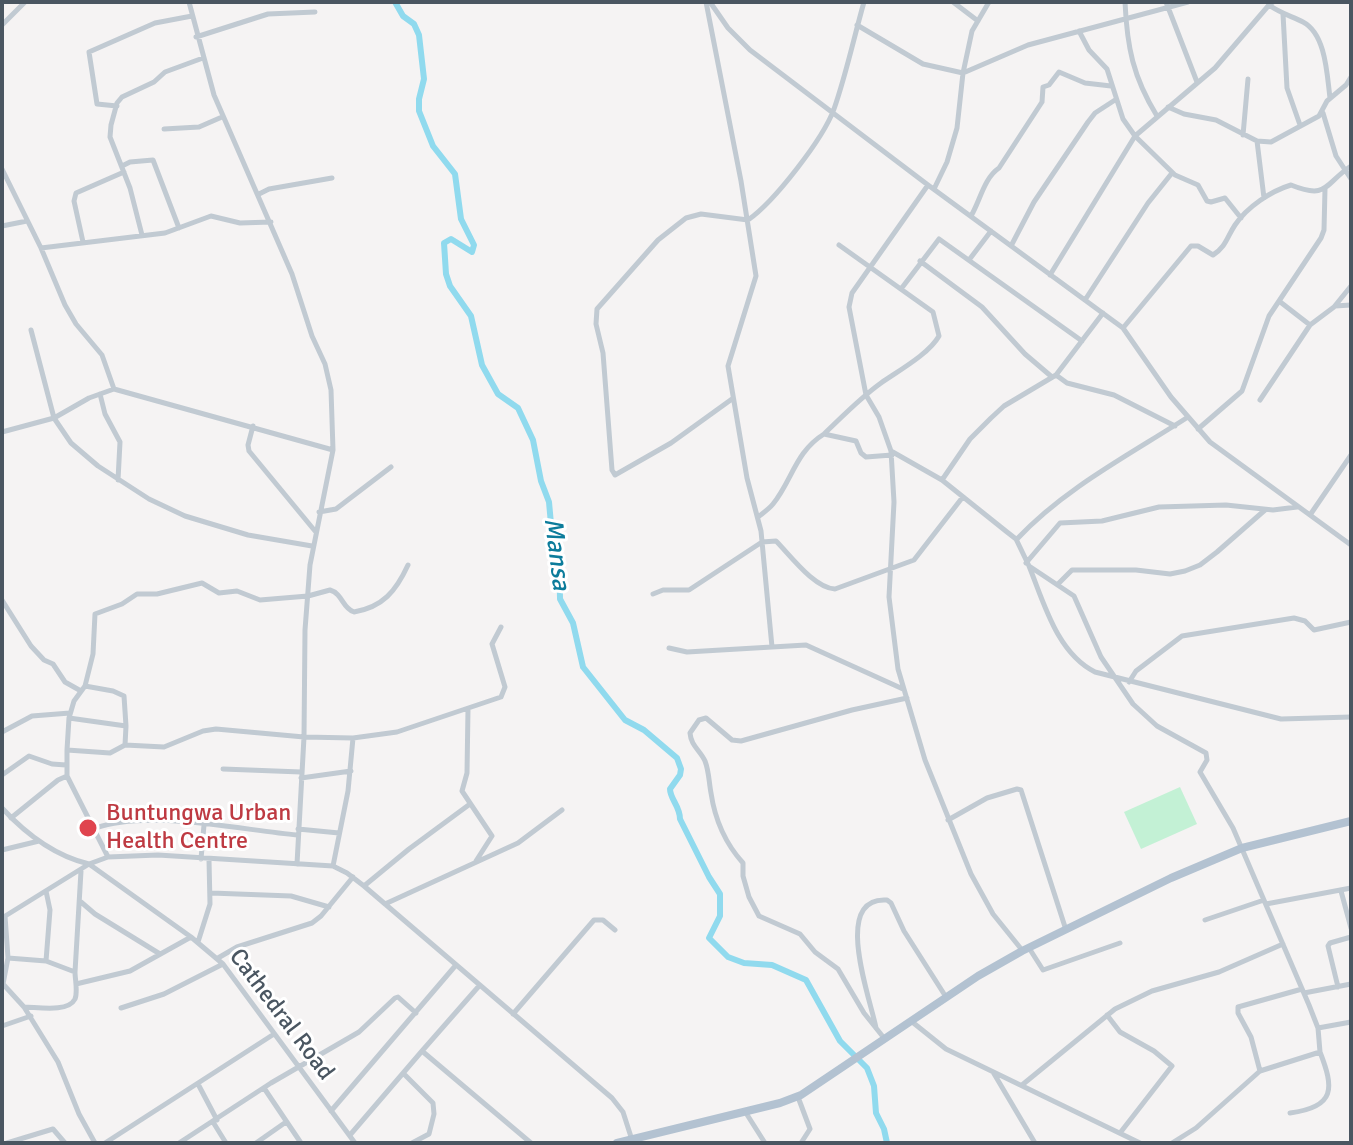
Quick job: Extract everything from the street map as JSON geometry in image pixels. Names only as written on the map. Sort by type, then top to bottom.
[{"type":"main road","points":[[617,1143],[798,1097],[946,997],[1025,950],[1192,868],[1242,848],[1351,821]]},
{"type":"street","points":[[2,25],[25,2]]},
{"type":"street","points":[[189,2],[196,37],[222,117],[271,222],[328,375],[333,450],[312,546],[297,864]]},
{"type":"street","points":[[708,2],[750,50],[1123,328],[1188,417],[1223,453],[1351,545]]},
{"type":"street","points":[[708,2],[748,220],[755,281],[730,356],[728,372],[747,478],[758,517],[772,647]]},
{"type":"street","points":[[732,399],[671,443],[615,475],[596,315],[604,298],[658,240],[686,218],[701,214],[748,220],[774,196],[816,142],[834,111],[864,2]]},
{"type":"street","points":[[953,2],[978,21]]},
{"type":"street","points":[[989,2],[972,31],[963,73],[957,128],[947,162],[852,293],[849,307],[866,395],[879,417],[892,453],[894,502],[889,597],[896,658],[925,760],[980,894],[1043,970],[1120,943]]},
{"type":"street","points":[[1125,2],[1138,83],[1157,116]]},
{"type":"street","points":[[857,25],[923,64],[963,73],[1028,45],[1167,5],[1188,2]]},
{"type":"street","points":[[1050,275],[1135,136],[1215,68],[1270,3],[1283,14],[1304,23],[1316,39],[1323,55],[1330,98]]},
{"type":"street","points":[[1167,5],[1197,82]]},
{"type":"street","points":[[196,37],[268,14],[315,12]]},
{"type":"street","points":[[1283,14],[1287,88],[1300,125]]},
{"type":"street","points":[[117,106],[97,104],[89,52],[155,23],[192,16]]},
{"type":"street","points":[[1079,31],[1082,40],[1107,69],[1115,100],[1135,136],[1172,173],[1198,185],[1209,203],[1225,198],[1241,218]]},
{"type":"street","points":[[142,235],[110,132],[117,106],[122,97],[154,82],[165,72],[203,58]]},
{"type":"street","points":[[971,216],[990,175],[999,168],[1042,102],[1043,87],[1049,85],[1059,72],[1085,83],[1111,86]]},
{"type":"street","points":[[1168,107],[1184,114],[1216,120],[1257,141],[1274,141],[1322,112],[1330,98],[1351,77]]},
{"type":"street","points":[[1243,135],[1248,79]]},
{"type":"street","points":[[1011,246],[1034,202],[1088,122],[1095,113],[1115,100]]},
{"type":"street","points":[[1322,112],[1336,156],[1351,179]]},
{"type":"street","points":[[164,129],[199,127],[222,117]]},
{"type":"street","points":[[1257,141],[1264,198]]},
{"type":"street","points":[[83,242],[74,201],[76,193],[123,169],[130,162],[153,160],[179,228]]},
{"type":"street","points":[[1123,328],[1191,246],[1215,253],[1225,245],[1241,218],[1264,198],[1288,185],[1307,192],[1325,189],[1351,166]]},
{"type":"street","points":[[2,169],[65,305],[107,363],[114,389]]},
{"type":"street","points":[[1085,300],[1148,203],[1172,173]]},
{"type":"street","points":[[259,194],[269,189],[332,178]]},
{"type":"street","points":[[1198,429],[1242,391],[1263,328],[1321,238],[1325,189]]},
{"type":"street","points":[[41,248],[165,233],[211,216],[240,223],[271,222]]},
{"type":"street","points":[[2,226],[27,221]]},
{"type":"street","points":[[969,260],[991,231]]},
{"type":"street","points":[[901,289],[939,239],[1082,341]]},
{"type":"street","points":[[758,517],[775,502],[802,455],[866,395],[901,372],[939,340],[933,312],[839,245]]},
{"type":"street","points":[[920,261],[982,307],[1025,354],[1054,376],[1067,383],[1114,395],[1175,426]]},
{"type":"street","points":[[1260,400],[1310,325],[1334,307],[1351,286]]},
{"type":"street","points":[[1279,301],[1310,325]]},
{"type":"street","points":[[1334,307],[1351,305]]},
{"type":"street","points":[[942,480],[970,439],[991,418],[1054,376],[1103,313]]},
{"type":"street","points":[[31,330],[54,418],[71,443],[118,480],[149,499],[211,525],[312,546]]},
{"type":"street","points":[[2,432],[54,418],[114,389],[333,450]]},
{"type":"street","points":[[100,394],[105,414],[120,442],[118,480]]},
{"type":"street","points":[[1016,539],[1041,514],[1188,417]]},
{"type":"street","points":[[253,426],[249,451],[315,531]]},
{"type":"street","points":[[824,434],[856,441],[866,457],[892,453],[942,480],[1016,539],[1058,633],[1081,665],[1114,678],[1281,719],[1351,717]]},
{"type":"street","points":[[1310,515],[1351,455]]},
{"type":"street","points":[[319,512],[343,505],[391,467]]},
{"type":"street","points":[[653,594],[663,590],[689,590],[762,542],[776,541],[805,571],[830,590],[918,556],[962,498]]},
{"type":"street","points":[[1027,564],[1060,523],[1102,521],[1159,507],[1298,507]]},
{"type":"street","points":[[1059,583],[1072,570],[1136,570],[1162,574],[1185,571],[1200,565],[1217,552],[1265,509]]},
{"type":"street","points":[[1027,564],[1070,591],[1081,606],[1101,657],[1114,678],[1152,723],[1206,753],[1207,760],[1200,772],[1242,848],[1303,991],[1318,1028],[1320,1052],[1331,1082],[1328,1093],[1315,1107],[1290,1113]]},
{"type":"street","points":[[108,857],[67,776],[66,765],[70,716],[83,688],[93,654],[95,614],[122,604],[137,594],[157,594],[202,583],[219,593],[237,591],[260,600],[334,591],[350,612],[359,612],[380,604],[393,594],[408,565]]},
{"type":"street","points":[[2,600],[31,646],[44,660],[53,664],[65,682],[124,696],[125,745]]},
{"type":"street","points":[[1129,682],[1136,671],[1182,636],[1294,618],[1305,621],[1314,630],[1351,622]]},
{"type":"street","points":[[67,750],[110,753],[125,745],[164,747],[210,729],[353,738],[397,732],[504,694],[502,674],[492,644],[501,627]]},
{"type":"street","points":[[669,648],[687,652],[806,645],[904,689]]},
{"type":"street","points":[[884,1039],[838,969],[815,952],[803,936],[762,919],[754,909],[743,876],[743,863],[732,852],[724,836],[712,802],[705,762],[690,733],[699,720],[706,718],[726,736],[741,741],[907,698]]},
{"type":"street","points":[[468,709],[467,773],[462,791],[492,836],[474,864]]},
{"type":"street","points":[[2,732],[32,716],[70,716],[126,726]]},
{"type":"street","points":[[333,866],[351,771],[353,738]]},
{"type":"street","points":[[2,775],[29,756],[66,765]]},
{"type":"street","points":[[223,769],[301,775],[351,771]]},
{"type":"street","points":[[11,818],[67,776]]},
{"type":"street","points":[[948,820],[987,798],[1021,790],[1066,930]]},
{"type":"street","points":[[364,886],[470,804]]},
{"type":"street","name":"Cathedral Road","points":[[2,808],[39,841],[74,860],[89,864],[220,961],[355,1143]]},
{"type":"street","points":[[385,904],[518,843],[562,810]]},
{"type":"street","points":[[96,828],[128,821],[339,833]]},
{"type":"street","points":[[201,859],[204,825]]},
{"type":"street","points":[[2,850],[39,841]]},
{"type":"street","points":[[95,1143],[79,1114],[58,1062],[31,1016],[2,984],[8,958],[3,917],[89,864],[108,857],[158,855],[333,866],[353,877],[619,1105],[632,1141]]},
{"type":"street","points":[[198,942],[211,893],[209,860]]},
{"type":"street","points":[[24,1007],[66,1006],[75,999],[82,870]]},
{"type":"street","points":[[121,1008],[164,994],[220,961],[237,947],[312,923],[353,877]]},
{"type":"street","points":[[1205,920],[1265,902],[1351,888]]},
{"type":"street","points":[[1341,890],[1351,928]]},
{"type":"street","points":[[46,891],[50,910],[46,961]]},
{"type":"street","points":[[211,893],[291,896],[329,907]]},
{"type":"street","points":[[81,900],[95,914],[160,954]]},
{"type":"street","points":[[876,1029],[856,937],[860,914],[874,901],[887,900],[891,903],[904,931],[946,997]]},
{"type":"street","points":[[513,1014],[594,920],[599,918],[615,930]]},
{"type":"street","points":[[76,984],[130,971],[191,937]]},
{"type":"street","points":[[1338,987],[1328,946],[1351,937]]},
{"type":"street","points":[[1022,1085],[1107,1015],[1132,999],[1219,972],[1283,944]]},
{"type":"street","points":[[8,958],[46,961],[75,972]]},
{"type":"street","points":[[331,1111],[456,965]]},
{"type":"street","points":[[1260,1071],[1251,1037],[1238,1007],[1303,991],[1351,984]]},
{"type":"street","points":[[350,1135],[479,986]]},
{"type":"street","points":[[179,1143],[359,1032],[396,997],[416,1013]]},
{"type":"street","points":[[1107,1015],[1120,1032],[1154,1051],[1172,1066],[1120,1133]]},
{"type":"street","points":[[2,1026],[31,1016]]},
{"type":"street","points":[[911,1021],[946,1049],[1140,1143]]},
{"type":"street","points":[[1318,1028],[1351,1022]]},
{"type":"street","points":[[105,1143],[274,1034]]},
{"type":"street","points":[[422,1051],[531,1143]]},
{"type":"street","points":[[1172,1143],[1196,1128],[1260,1071],[1320,1052]]},
{"type":"street","points":[[992,1071],[1035,1143]]},
{"type":"street","points":[[403,1073],[433,1103],[434,1108],[429,1134],[412,1143]]},
{"type":"street","points":[[198,1084],[226,1143]]},
{"type":"street","points":[[264,1088],[301,1143]]},
{"type":"street","points":[[798,1097],[810,1129],[801,1143]]},
{"type":"street","points":[[745,1112],[765,1143]]},
{"type":"street","points":[[256,1143],[286,1122]]},
{"type":"street","points":[[7,1143],[53,1129],[65,1143]]},
{"type":"green space","points":[[1180,787],[1197,824],[1141,849],[1124,812]]},
{"type":"waterway","name":"Mansa","points":[[395,2],[403,16],[414,24],[419,35],[424,79],[419,111],[433,146],[455,174],[461,219],[474,245],[472,252],[451,239],[444,243],[446,274],[450,286],[471,316],[482,365],[498,394],[518,408],[533,440],[541,481],[549,502],[551,524],[559,544],[560,599],[573,623],[583,667],[625,720],[644,730],[677,758],[680,775],[670,793],[680,819],[720,894],[720,916],[709,938],[728,957],[744,963],[772,965],[806,980],[840,1041],[867,1068],[874,1086],[876,1113],[887,1143]]},
{"type":"place","name":"Buntungwa Urban Health Centre","points":[[88,828]]}]
